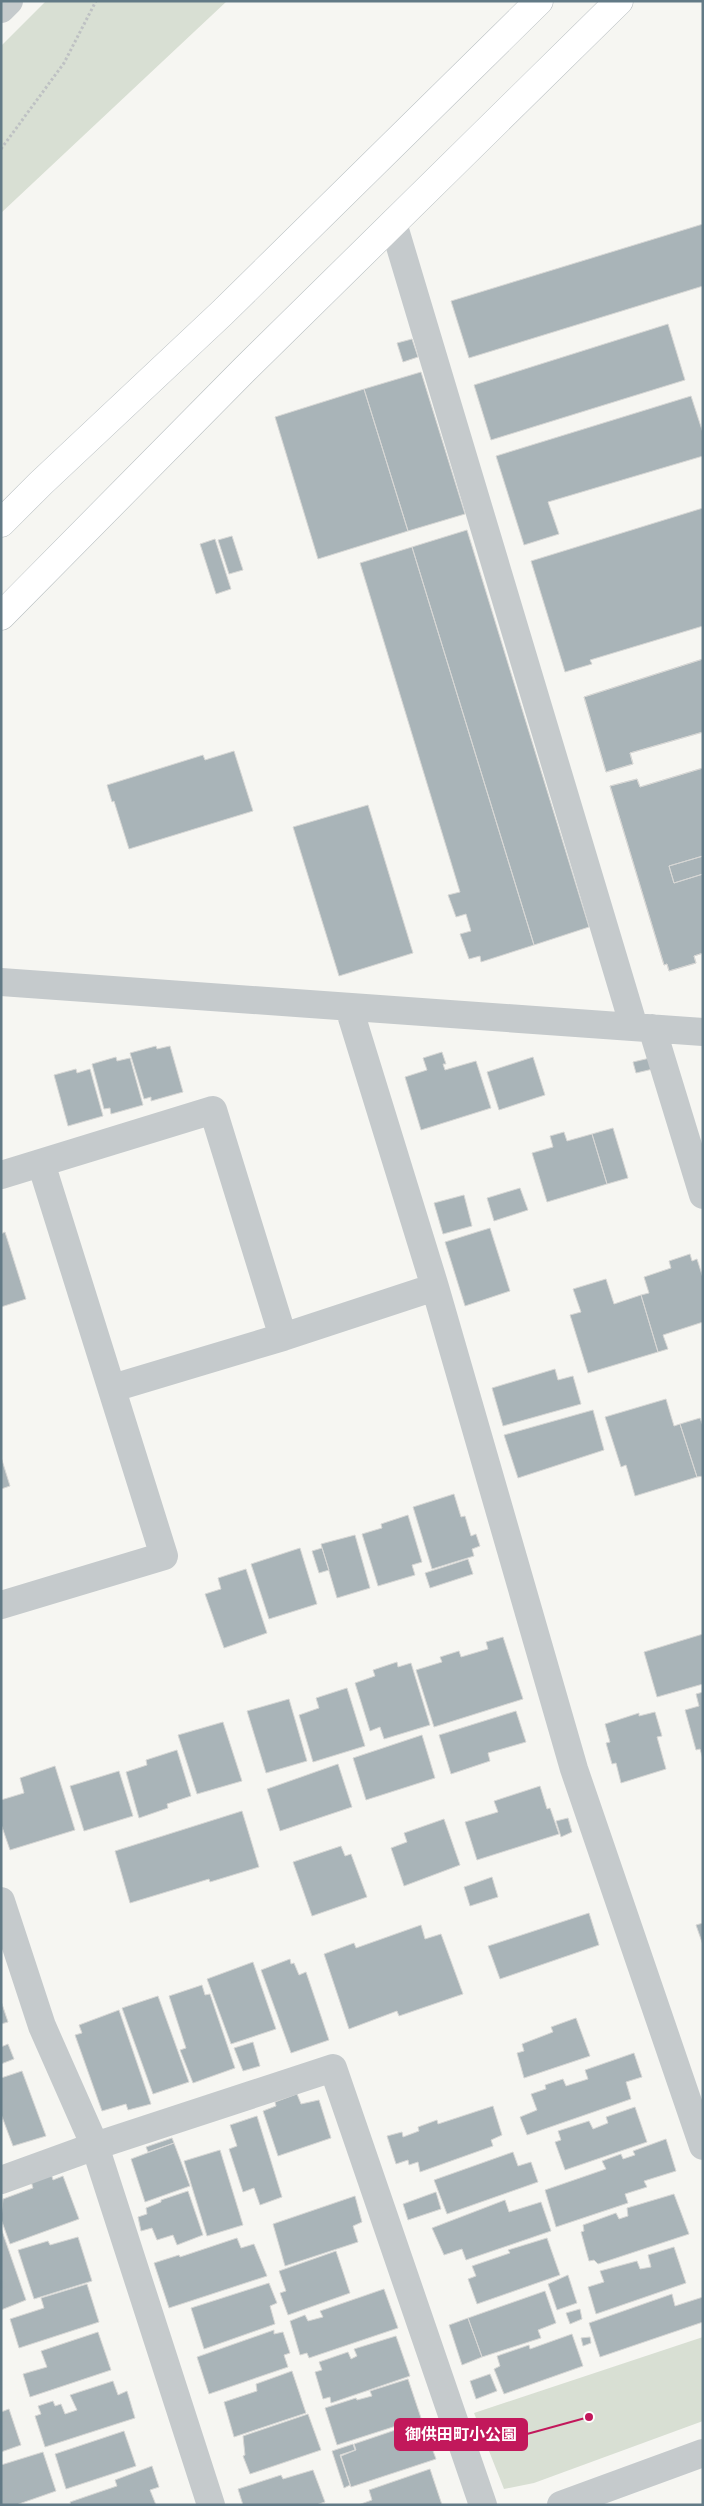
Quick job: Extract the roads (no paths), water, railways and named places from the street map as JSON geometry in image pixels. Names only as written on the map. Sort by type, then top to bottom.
[{"type":"street","points":[[1,9],[9,1]]},
{"type":"street","points":[[1,523],[222,313],[539,1]]},
{"type":"street","points":[[1,616],[244,370],[619,1]]},
{"type":"street","points":[[394,223],[643,1028],[703,1195]]},
{"type":"street","points":[[1,982],[703,1032]]},
{"type":"street","points":[[350,1008],[435,1287],[574,1769],[703,2146]]},
{"type":"street","points":[[1,1175],[213,1110],[283,1337]]},
{"type":"street","points":[[1,1605],[164,1556],[113,1388],[41,1163]]},
{"type":"street","points":[[113,1388],[283,1337],[435,1287]]},
{"type":"street","points":[[1,1901],[42,2026],[95,2146],[211,2505]]},
{"type":"street","points":[[1,2180],[95,2146],[333,2068],[483,2505]]},
{"type":"street","points":[[561,2505],[703,2453]]},
{"type":"place","name":"御供田町小公園","points":[[589,2417]]}]
